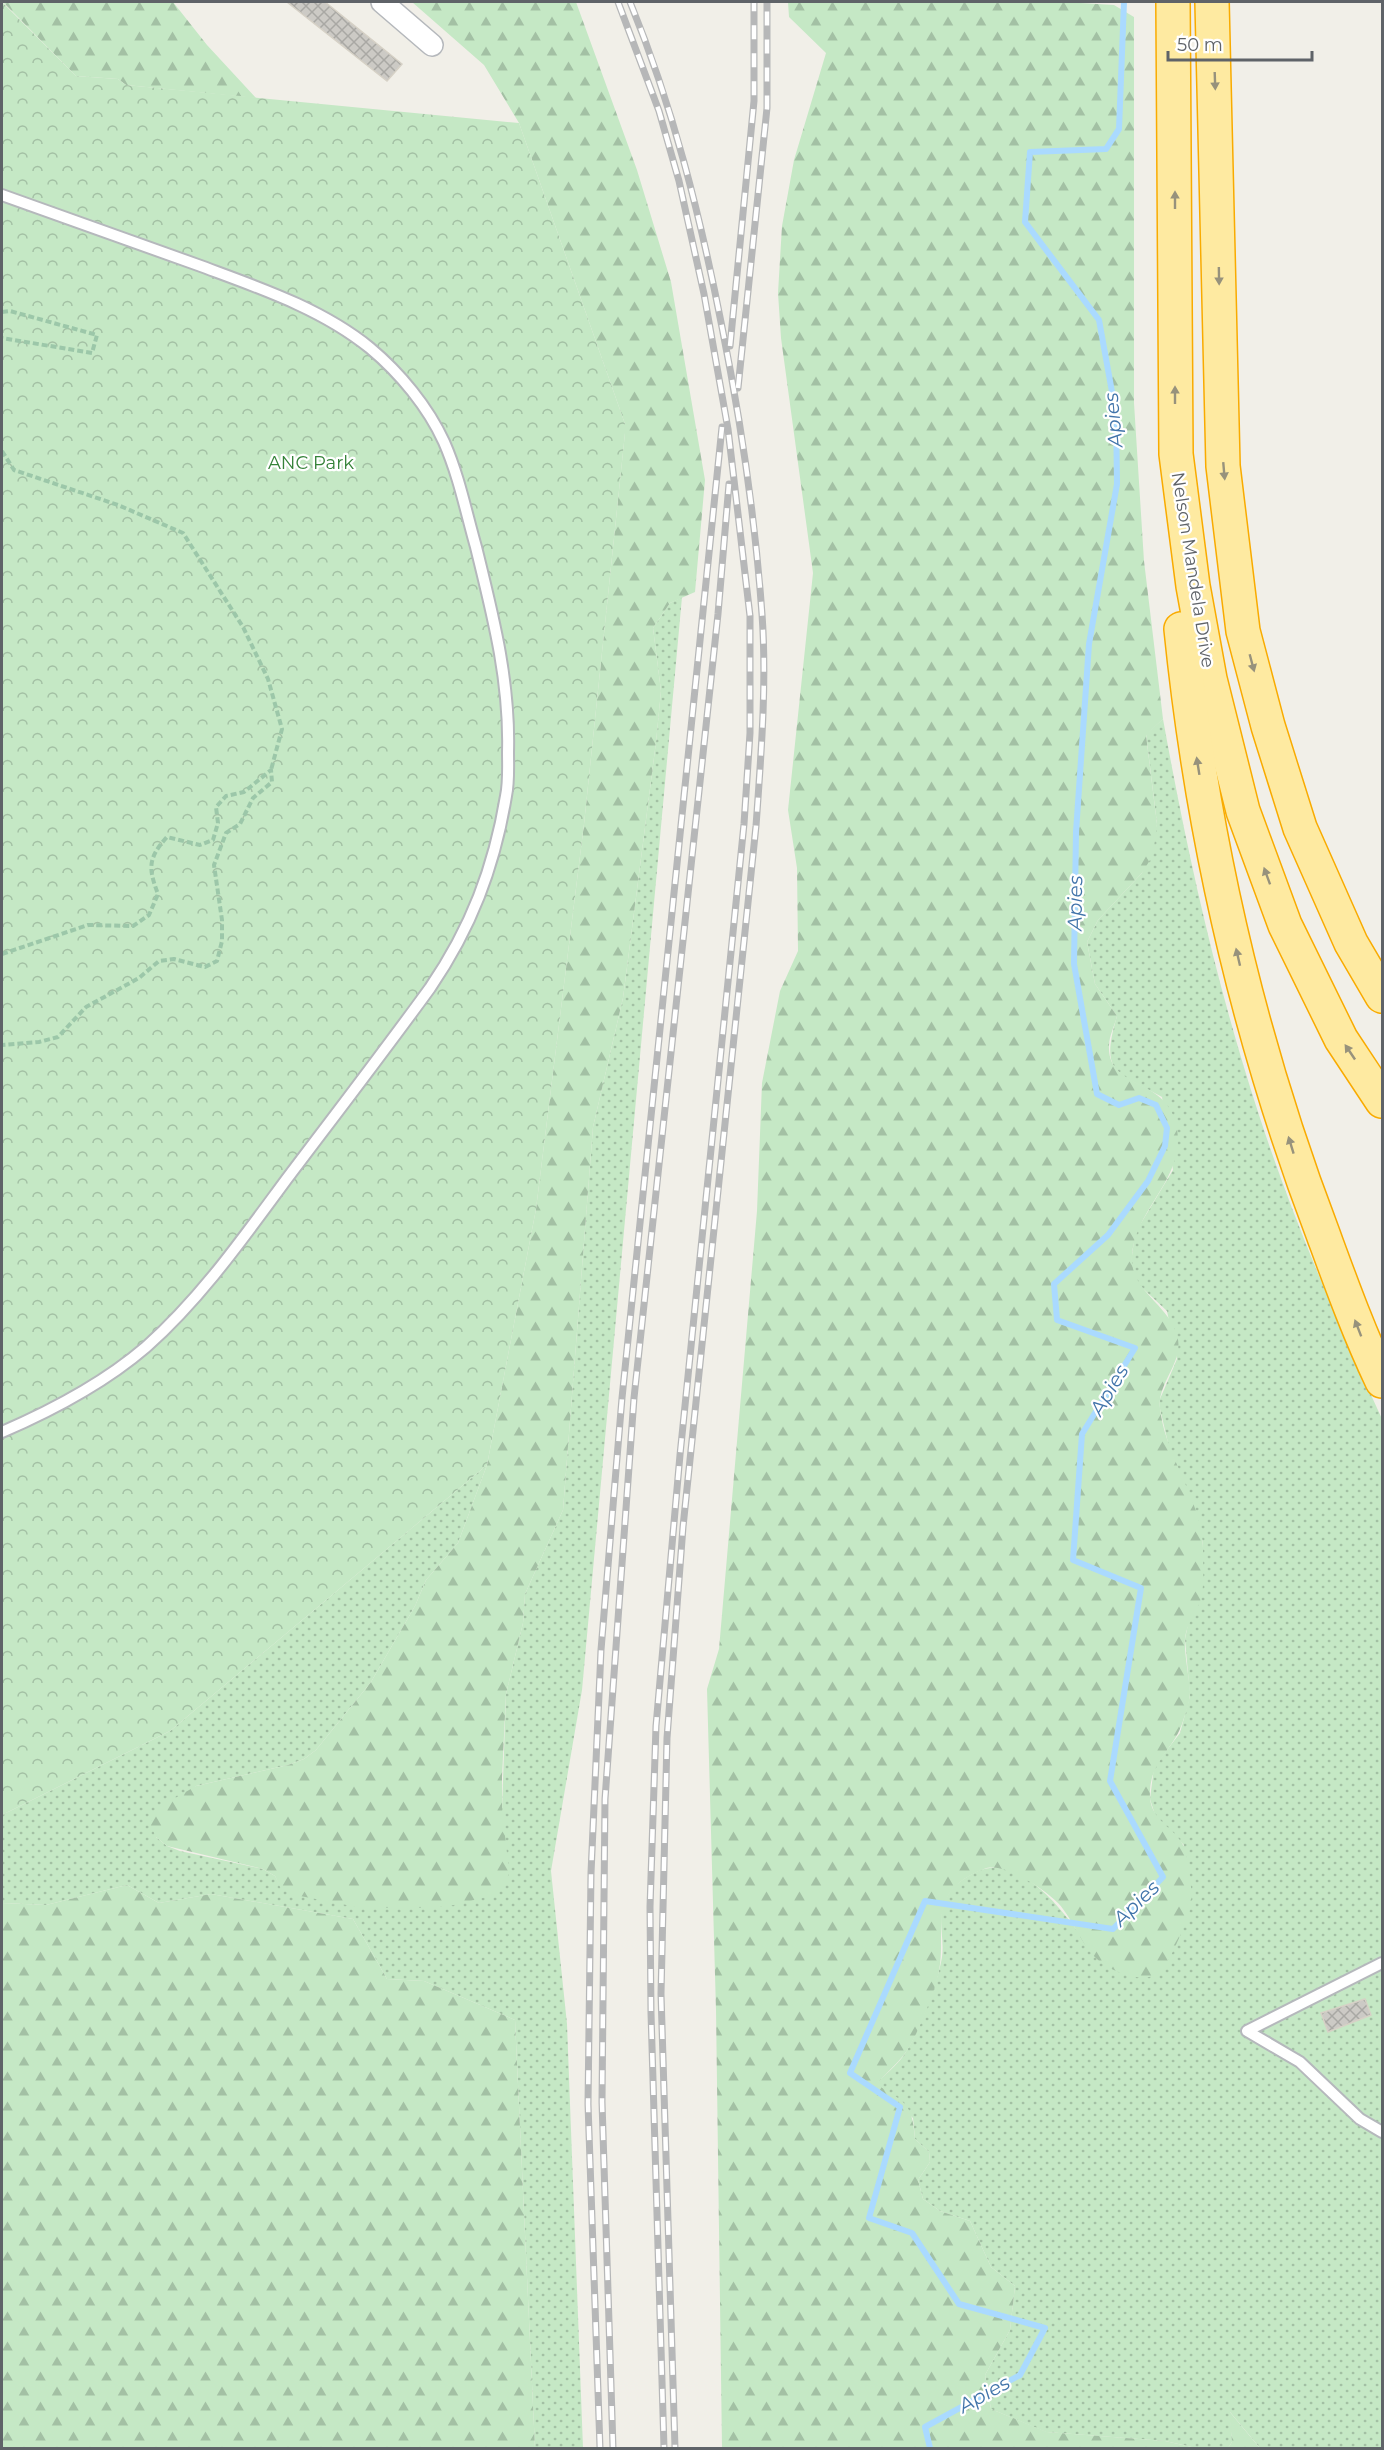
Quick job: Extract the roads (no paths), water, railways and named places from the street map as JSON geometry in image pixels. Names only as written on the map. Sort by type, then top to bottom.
[{"type":"highway","name":"Nelson Mandela Drive","points":[[1173,2],[1176,454],[1193,586],[1210,680],[1244,812],[1285,925],[1341,1039],[1383,1101]]},
{"type":"highway","points":[[1212,2],[1223,466],[1243,631],[1268,726],[1300,828],[1351,942],[1383,996]]},
{"type":"highway","points":[[1176,454],[1176,575],[1190,714],[1210,836],[1250,1011],[1301,1176],[1363,1342],[1383,1381]]},
{"type":"street","points":[[382,2],[432,45]]},
{"type":"lane","points":[[2,195],[261,288],[326,318],[370,348],[405,383],[427,411],[444,442],[459,482],[501,649],[509,712],[507,793],[494,852],[474,912],[454,952],[430,988],[220,1268],[176,1319],[144,1348],[102,1380],[44,1413],[2,1432]]},
{"type":"lane","points":[[1383,1963],[1247,2031],[1300,2062],[1360,2119],[1383,2132]]},
{"type":"waterway","name":"Apies","points":[[930,2448],[925,2427],[1020,2375],[1045,2328],[959,2304],[912,2233],[869,2218],[900,2107],[850,2073],[925,1901],[1113,1929],[1163,1877],[1110,1781],[1141,1588],[1073,1560],[1082,1434],[1135,1348],[1057,1320],[1054,1284],[1108,1235],[1148,1181],[1165,1146],[1167,1128],[1156,1105],[1139,1098],[1119,1105],[1097,1094],[1074,964],[1076,832],[1089,644],[1117,484],[1116,414],[1099,320],[1025,222],[1030,152],[1106,149],[1119,129],[1124,2]]},
{"type":"railway","points":[[618,2],[659,111],[679,181],[704,294],[728,429],[750,616],[750,733],[744,824],[680,1455],[656,1726],[650,1907],[651,2013],[664,2448]]},
{"type":"railway","points":[[630,2],[659,81],[684,162],[722,327],[751,506],[762,614],[764,667],[756,826],[683,1527],[667,1738],[661,1994],[675,2448]]},
{"type":"railway","points":[[730,346],[754,101],[754,2]]},
{"type":"railway","points":[[738,388],[767,108],[767,2]]},
{"type":"railway","points":[[600,2448],[588,2104],[591,1873],[601,1650],[622,1398],[722,427]]},
{"type":"railway","points":[[613,2448],[602,2102],[605,1799],[634,1398],[718,614],[729,484]]},
{"type":"park label","name":"ANC Park","points":[[311,463]]}]
